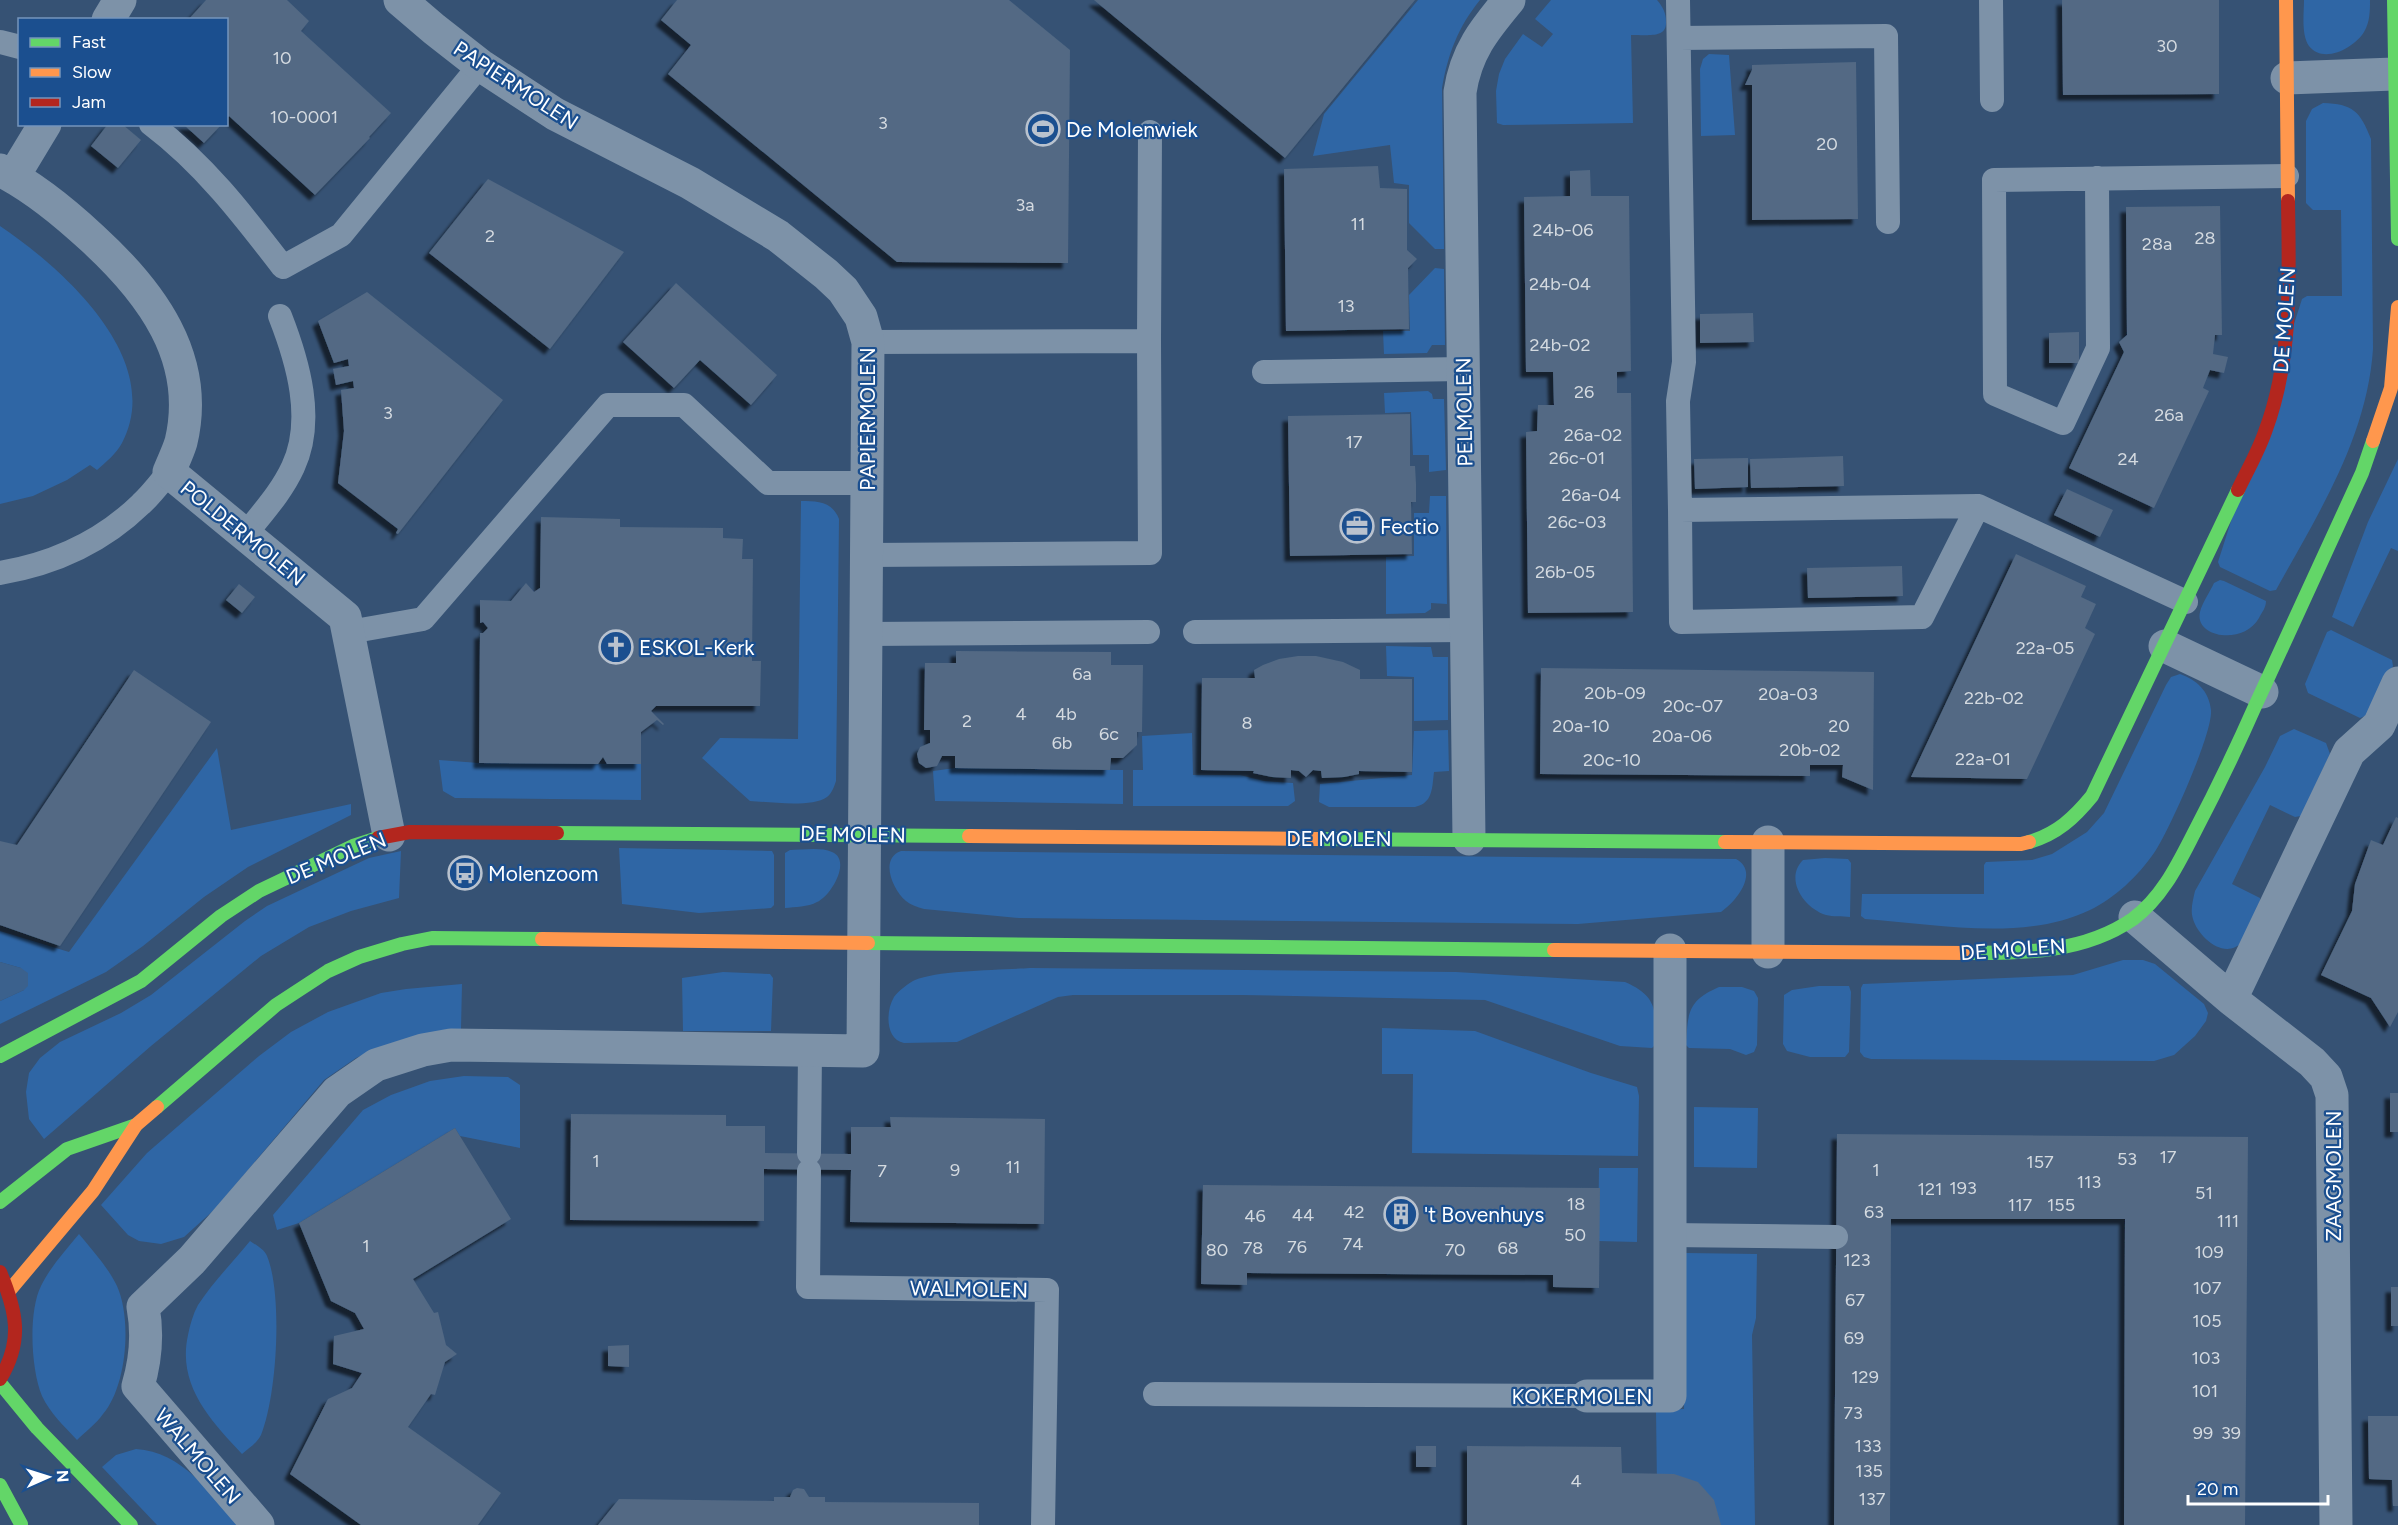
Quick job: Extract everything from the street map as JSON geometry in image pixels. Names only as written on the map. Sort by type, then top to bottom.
[{"type":"street","points":[[109,18],[120,0]]},
{"type":"street","name":"PAPIERMOLEN","points":[[400,0],[480,64],[555,114],[690,183],[778,236],[843,290],[861,317],[867,342],[863,941]]},
{"type":"street","name":"PELMOLEN","points":[[1469,839],[1460,92],[1467,60],[1475,45],[1509,0]]},
{"type":"street","name":"DE MOLEN","points":[[0,1056],[141,981],[221,916],[259,891],[354,846],[389,835],[437,830],[2021,844],[2044,838],[2062,829],[2076,817],[2092,796],[2265,433],[2277,400],[2283,368],[2288,315],[2286,0]]},
{"type":"street","points":[[2394,0],[2398,239]]},
{"type":"street","points":[[2287,78],[2394,74]]},
{"type":"street","name":"POLDERMOLEN","points":[[43,126],[7,173],[63,211],[113,257],[144,292],[167,328],[178,356],[184,388],[184,417],[180,443],[169,472],[345,617],[389,835]]},
{"type":"street","name":"DE MOLEN","points":[[9,1291],[93,1191],[136,1125],[276,1005],[338,966],[380,950],[432,938],[2012,953],[2064,948],[2085,942],[2135,917],[2154,898],[2171,877],[2217,790],[2373,445],[2391,388],[2398,307]]},
{"type":"street","points":[[2165,646],[2262,692]]},
{"type":"street","points":[[2231,999],[2349,752],[2379,725],[2398,683]]},
{"type":"street","points":[[1768,842],[1768,952]]},
{"type":"street","name":"ZAAGMOLEN","points":[[2135,917],[2231,999],[2312,1062],[2326,1077],[2332,1095],[2336,1525]]},
{"type":"street","points":[[810,1050],[862,1051],[863,941]]},
{"type":"street","name":"KOKERMOLEN","points":[[1587,1396],[1670,1396],[1670,950]]},
{"type":"street","name":"WALMOLEN","points":[[258,1525],[138,1386],[144,1368],[146,1347],[143,1307],[192,1260],[323,1107],[356,1077],[376,1065],[423,1050],[451,1046],[810,1050]]},
{"type":"street","name":"DE MOLEN","points":[[0,1202],[67,1149],[136,1125]]},
{"type":"street","points":[[0,1272],[9,1291],[15,1329],[11,1358],[0,1381],[37,1428],[130,1525]]},
{"type":"street","points":[[0,1485],[22,1524]]},
{"type":"street","points":[[0,1510],[22,1524]]},
{"type":"lane","points":[[1678,0],[1684,362],[1678,400],[1681,622],[1922,617],[1978,506]]},
{"type":"lane","points":[[1991,0],[1992,100]]},
{"type":"lane","points":[[1679,38],[1886,36],[1888,222]]},
{"type":"lane","points":[[0,42],[18,46]]},
{"type":"lane","points":[[153,126],[197,164],[224,192],[283,267],[341,235],[480,64]]},
{"type":"lane","points":[[867,555],[1150,553],[1150,132]]},
{"type":"lane","points":[[2097,178],[2098,348],[2062,423],[1995,393],[1994,180],[2097,178],[2287,176]]},
{"type":"lane","points":[[245,535],[280,490],[294,465],[302,434],[303,400],[298,368],[280,316]]},
{"type":"lane","points":[[867,342],[1149,341]]},
{"type":"lane","points":[[1264,372],[1463,369]]},
{"type":"lane","points":[[348,632],[423,619],[608,405],[684,405],[768,483],[867,483]]},
{"type":"lane","points":[[0,573],[50,561],[100,536],[141,504],[169,472]]},
{"type":"lane","points":[[1680,510],[1978,506],[2186,602]]},
{"type":"lane","points":[[1195,632],[1467,630]]},
{"type":"lane","points":[[866,634],[1148,632]]},
{"type":"lane","name":"WALMOLEN","points":[[810,1050],[808,1287],[1047,1290],[1043,1525]]},
{"type":"lane","points":[[1670,1235],[1836,1237]]},
{"type":"lane","name":"KOKERMOLEN","points":[[1155,1394],[1587,1396]]},
{"type":"shaded area","points":[[1418,0],[1480,0],[1455,41],[1442,88],[1444,249],[1435,249],[1409,223],[1409,185],[1394,183],[1390,145],[1313,156],[1324,114]]},
{"type":"shaded area","points":[[1551,0],[1657,0],[1661,5],[1666,19],[1663,31],[1654,35],[1631,35],[1633,123],[1503,125],[1497,123],[1496,91],[1505,59],[1523,34],[1542,47],[1553,34],[1535,19]]},
{"type":"shaded area","points":[[2304,0],[2370,0],[2366,28],[2360,38],[2339,52],[2323,54],[2315,51],[2306,41]]},
{"type":"shaded area","points":[[1709,54],[1729,55],[1735,135],[1701,136],[1700,69],[1703,59]]},
{"type":"shaded area","points":[[2323,103],[2342,105],[2354,111],[2363,122],[2371,139],[2373,349],[2369,382],[2351,444],[2324,504],[2276,590],[2270,591],[2220,567],[2218,562],[2302,299],[2307,296],[2342,296],[2341,210],[2313,210],[2306,203],[2306,121],[2312,109]]},
{"type":"shaded area","points":[[0,226],[51,265],[100,318],[119,348],[130,379],[132,411],[122,443],[97,470],[90,465],[67,480],[33,496],[0,504]]},
{"type":"shaded area","points":[[1435,268],[1444,269],[1445,345],[1432,345],[1427,353],[1384,354],[1383,331],[1410,331],[1409,295]]},
{"type":"shaded area","points":[[1428,391],[1432,394],[1433,399],[1444,399],[1446,470],[1429,472],[1429,455],[1413,455],[1411,412],[1385,413],[1384,393]]},
{"type":"shaded area","points":[[2398,459],[2398,551],[2391,548],[2353,627],[2332,617],[2368,522]]},
{"type":"shaded area","points":[[1430,496],[1446,496],[1447,604],[1431,603],[1431,609],[1425,613],[1386,614],[1386,557],[1414,556],[1414,513],[1429,513]]},
{"type":"shaded area","points":[[801,501],[828,505],[839,519],[836,781],[830,794],[820,800],[790,804],[750,801],[702,758],[720,738],[798,739]]},
{"type":"shaded area","points":[[2220,580],[2266,601],[2265,608],[2252,627],[2232,635],[2221,635],[2204,627],[2200,621],[2200,612],[2214,583]]},
{"type":"shaded area","points":[[2331,630],[2392,660],[2393,666],[2370,714],[2360,718],[2308,693],[2305,684],[2327,632]]},
{"type":"shaded area","points":[[1386,646],[1431,647],[1433,657],[1448,657],[1448,720],[1414,721],[1414,677],[1387,676]]},
{"type":"shaded area","points":[[2180,674],[2192,679],[2205,692],[2210,703],[2210,722],[2189,782],[2161,841],[2141,870],[2117,893],[2090,910],[2064,920],[2037,926],[1950,927],[1865,919],[1861,916],[1862,894],[1984,894],[1984,865],[1986,862],[2032,860],[2052,854],[2087,832],[2104,813],[2166,685],[2171,677]]},
{"type":"shaded area","points":[[2294,729],[2326,743],[2330,754],[2301,816],[2295,817],[2270,805],[2232,884],[2260,898],[2260,903],[2242,942],[2228,949],[2220,948],[2206,939],[2196,926],[2192,912],[2195,891],[2280,736]]},
{"type":"shaded area","points":[[1448,730],[1449,771],[1434,772],[1430,794],[1421,805],[1415,807],[1329,807],[1319,802],[1320,784],[1412,775],[1414,731]]},
{"type":"shaded area","points":[[1192,733],[1193,775],[1240,775],[1264,781],[1293,783],[1295,801],[1288,806],[1133,806],[1133,770],[1143,770],[1142,736]]},
{"type":"shaded area","points":[[217,748],[231,830],[351,804],[351,815],[248,867],[204,897],[143,946],[106,972],[0,1024],[0,1001],[24,990],[21,968],[0,962],[0,931],[69,952]]},
{"type":"shaded area","points":[[439,760],[479,763],[641,764],[641,800],[455,798],[443,791]]},
{"type":"shaded area","points":[[955,768],[1123,770],[1123,804],[935,801],[933,771]]},
{"type":"shaded area","points":[[619,848],[772,851],[774,855],[774,905],[771,908],[699,913],[622,904]]},
{"type":"shaded area","points":[[790,850],[822,850],[838,856],[840,870],[837,878],[828,893],[817,902],[806,906],[785,908],[785,853]]},
{"type":"shaded area","points":[[401,851],[399,898],[351,911],[309,927],[261,956],[151,1046],[44,1139],[29,1119],[26,1092],[29,1073],[40,1058],[60,1042],[121,1013],[151,995],[267,906],[369,858]]},
{"type":"shaded area","points":[[901,851],[1736,859],[1746,871],[1746,879],[1739,894],[1721,912],[1578,924],[1019,918],[924,909],[910,904],[901,896],[890,875],[891,861],[894,855]]},
{"type":"shaded area","points":[[1848,859],[1851,863],[1850,917],[1829,916],[1818,911],[1804,900],[1799,892],[1795,876],[1803,860]]},
{"type":"shaded area","points":[[2123,960],[2143,960],[2155,964],[2204,1004],[2208,1013],[2206,1021],[2195,1036],[2174,1055],[2154,1061],[1871,1059],[1864,1057],[1860,1052],[1861,988],[1863,984],[2073,975]]},
{"type":"shaded area","points":[[0,962],[21,968],[28,973],[28,986],[0,1001]]},
{"type":"shaded area","points":[[1030,968],[1456,972],[1625,982],[1644,993],[1653,1006],[1656,1044],[1652,1048],[1620,1046],[1485,1000],[1242,995],[1073,995],[1058,997],[957,1042],[904,1043],[898,1041],[891,1031],[888,1017],[891,1003],[898,992],[915,980],[954,972]]},
{"type":"shaded area","points":[[723,972],[770,974],[773,978],[771,1031],[683,1031],[682,978]]},
{"type":"shaded area","points":[[462,984],[461,1029],[439,1031],[380,1047],[356,1058],[324,1080],[215,1209],[184,1237],[161,1244],[139,1241],[128,1235],[101,1205],[147,1153],[259,1056],[291,1032],[328,1012],[381,993]]},
{"type":"shaded area","points":[[1819,986],[1849,986],[1851,992],[1849,1052],[1845,1057],[1810,1057],[1787,1051],[1783,1044],[1784,995],[1792,990]]},
{"type":"shaded area","points":[[1719,987],[1742,987],[1754,991],[1758,998],[1757,1045],[1754,1052],[1746,1055],[1730,1049],[1689,1048],[1686,1045],[1691,1009],[1701,997]]},
{"type":"shaded area","points":[[1382,1028],[1475,1031],[1637,1087],[1639,1096],[1638,1156],[1412,1153],[1413,1074],[1382,1074]]},
{"type":"shaded area","points":[[464,1076],[508,1077],[520,1085],[520,1148],[460,1136],[455,1128],[299,1223],[277,1230],[273,1215],[363,1110],[391,1095],[430,1081]]},
{"type":"shaded area","points":[[1694,1107],[1758,1108],[1757,1168],[1694,1167]]},
{"type":"shaded area","points":[[1599,1168],[1638,1168],[1637,1242],[1598,1241]]},
{"type":"shaded area","points":[[79,1234],[104,1265],[117,1286],[125,1316],[125,1352],[122,1370],[111,1402],[97,1421],[77,1440],[53,1414],[42,1396],[35,1372],[32,1341],[34,1310],[41,1286],[54,1265]]},
{"type":"shaded area","points":[[250,1241],[266,1254],[272,1273],[276,1346],[267,1418],[259,1438],[242,1454],[208,1415],[199,1400],[187,1370],[186,1353],[190,1327],[198,1305]]},
{"type":"shaded area","points":[[1686,1253],[1757,1254],[1756,1318],[1752,1335],[1755,1525],[1708,1525],[1657,1486],[1656,1410],[1684,1409]]},
{"type":"shaded area","points":[[136,1449],[152,1452],[181,1466],[205,1487],[237,1525],[157,1525],[102,1467],[116,1455]]},
{"type":"building","points":[[206,0],[287,0],[309,21],[301,31],[391,113],[315,195],[228,117],[228,18],[190,18]]},
{"type":"building","points":[[677,0],[1009,0],[1070,50],[1068,263],[897,262],[668,74],[691,45],[661,20]]},
{"type":"building","points":[[1094,0],[1415,0],[1285,158]]},
{"type":"building","points":[[2062,0],[2219,0],[2219,94],[2063,95]]},
{"type":"building","points":[[1856,62],[1858,219],[1752,220],[1752,85],[1745,85],[1752,65]]},
{"type":"building","points":[[106,126],[124,126],[141,140],[118,168],[91,146]]},
{"type":"building","points":[[185,126],[220,126],[204,143]]},
{"type":"building","points":[[1378,166],[1380,188],[1407,189],[1407,250],[1417,259],[1408,268],[1409,329],[1286,331],[1284,169]]},
{"type":"building","points":[[1590,170],[1591,196],[1629,196],[1631,371],[1617,372],[1617,393],[1631,393],[1633,612],[1528,613],[1526,432],[1537,431],[1538,405],[1554,405],[1553,372],[1526,372],[1524,197],[1570,196],[1570,171]]},
{"type":"building","points":[[488,179],[624,252],[550,349],[429,253]]},
{"type":"building","points":[[2220,206],[2222,335],[2215,335],[2213,354],[2228,357],[2224,373],[2210,370],[2203,388],[2209,391],[2154,508],[2069,468],[2124,352],[2119,342],[2127,335],[2126,207]]},
{"type":"building","points":[[676,283],[777,375],[751,405],[700,360],[674,388],[623,342]]},
{"type":"building","points":[[367,292],[503,400],[398,534],[396,533],[398,529],[338,483],[344,431],[341,390],[354,388],[353,381],[336,385],[333,369],[349,366],[348,359],[334,363],[318,321]]},
{"type":"building","points":[[1753,313],[1754,342],[1700,343],[1700,314]]},
{"type":"building","points":[[2079,332],[2079,363],[2049,363],[2049,333]]},
{"type":"building","points":[[1410,414],[1410,466],[1415,466],[1416,484],[1416,502],[1411,502],[1412,554],[1290,556],[1288,416]]},
{"type":"building","points":[[1843,456],[1844,486],[1751,488],[1750,459]]},
{"type":"building","points":[[1748,458],[1748,487],[1695,489],[1694,459]]},
{"type":"building","points":[[2067,489],[2113,510],[2100,537],[2054,515]]},
{"type":"building","name":"ESKOL-Kerk","points":[[541,517],[620,519],[620,527],[723,528],[723,538],[743,539],[742,559],[753,559],[752,661],[761,661],[760,706],[656,706],[651,711],[664,724],[657,720],[641,732],[641,764],[607,764],[603,757],[598,764],[479,763],[480,633],[488,628],[483,622],[480,623],[480,600],[511,601],[526,583],[534,592],[540,588]]},
{"type":"building","points":[[2016,554],[2086,586],[2081,597],[2096,604],[2085,628],[2095,634],[2027,779],[1911,777]]},
{"type":"building","points":[[1902,566],[1903,596],[1808,598],[1807,568]]},
{"type":"building","points":[[239,584],[255,597],[242,613],[226,600]]},
{"type":"building","points":[[956,651],[1111,652],[1111,665],[1143,665],[1142,732],[1137,732],[1137,745],[1123,758],[1111,758],[1110,770],[955,768],[955,756],[942,756],[937,766],[926,768],[919,763],[917,754],[920,747],[930,743],[930,730],[924,730],[925,663],[956,663]]},
{"type":"building","points":[[1316,656],[1343,662],[1360,670],[1360,679],[1412,679],[1412,772],[1359,771],[1359,774],[1344,777],[1322,778],[1321,771],[1313,770],[1306,777],[1299,771],[1291,770],[1291,778],[1272,777],[1253,773],[1254,771],[1201,770],[1202,678],[1255,678],[1254,670],[1263,665],[1279,659]]},
{"type":"building","points":[[1541,668],[1874,672],[1873,790],[1842,777],[1843,765],[1810,765],[1810,776],[1540,774]]},
{"type":"building","points":[[134,670],[211,722],[60,946],[0,925],[0,841],[17,845]]},
{"type":"building","points":[[2396,817],[2398,818],[2398,1012],[2390,1027],[2371,998],[2321,975],[2352,911],[2355,884],[2371,840],[2383,845]]},
{"type":"building","points":[[2390,1093],[2398,1093],[2398,1132],[2390,1132]]},
{"type":"building","points":[[571,1114],[726,1115],[726,1126],[765,1126],[765,1153],[851,1154],[851,1127],[891,1127],[890,1117],[1045,1119],[1044,1224],[850,1222],[851,1170],[764,1169],[764,1221],[570,1220]]},
{"type":"building","points":[[455,1128],[511,1219],[413,1279],[434,1313],[438,1312],[446,1345],[457,1354],[445,1362],[435,1395],[431,1394],[408,1427],[501,1493],[478,1525],[361,1525],[290,1474],[328,1399],[352,1388],[362,1373],[333,1364],[334,1336],[364,1329],[355,1313],[331,1301],[299,1223]]},
{"type":"building","points":[[1837,1134],[2248,1137],[2245,1525],[2124,1525],[2125,1219],[1891,1219],[1890,1525],[1834,1525]]},
{"type":"building","name":"'t Bovenhuys","points":[[1203,1185],[1600,1188],[1599,1288],[1553,1287],[1553,1275],[1247,1273],[1247,1285],[1201,1284]]},
{"type":"building","points":[[2391,1287],[2398,1287],[2398,1326],[2391,1326]]},
{"type":"building","points":[[629,1345],[629,1367],[608,1366],[608,1346]]},
{"type":"building","points":[[2368,1416],[2398,1416],[2398,1506],[2393,1506],[2392,1480],[2369,1479]]},
{"type":"building","points":[[1416,1446],[1436,1446],[1436,1467],[1416,1467]]},
{"type":"building","points":[[1467,1446],[1621,1447],[1622,1473],[1674,1474],[1698,1482],[1714,1500],[1721,1525],[1467,1525]]},
{"type":"building","points":[[804,1489],[809,1497],[825,1497],[825,1502],[979,1503],[979,1525],[598,1525],[619,1499],[774,1501],[774,1497],[790,1497],[793,1490]]},
{"type":"traffic: fast","points":[[2394,0],[2398,239]]},
{"type":"traffic: fast","points":[[1967,953],[2053,949],[2094,939],[2133,919],[2162,890],[2183,855],[2234,752],[2362,473],[2373,441]]},
{"type":"traffic: fast","points":[[2029,842],[2056,830],[2092,796],[2238,490]]},
{"type":"traffic: fast","points":[[557,833],[969,836]]},
{"type":"traffic: fast","points":[[0,1056],[141,981],[221,916],[259,891],[353,846],[378,838]]},
{"type":"traffic: fast","points":[[1318,839],[1725,842]]},
{"type":"traffic: fast","points":[[157,1107],[276,1005],[328,971],[359,957],[432,938],[542,939]]},
{"type":"traffic: fast","points":[[868,943],[1554,950]]},
{"type":"traffic: fast","points":[[0,1202],[67,1149],[136,1125]]},
{"type":"traffic: fast","points":[[0,1383],[37,1428],[131,1525]]},
{"type":"traffic: fast","points":[[0,1485],[21,1524]]},
{"type":"traffic: slow","points":[[2286,0],[2288,201]]},
{"type":"traffic: slow","points":[[2373,441],[2391,388],[2398,307]]},
{"type":"traffic: slow","points":[[969,836],[1318,839]]},
{"type":"traffic: slow","points":[[1725,842],[2021,844],[2029,842]]},
{"type":"traffic: slow","points":[[542,939],[868,943]]},
{"type":"traffic: slow","points":[[1554,950],[1967,953]]},
{"type":"traffic: slow","points":[[9,1291],[93,1191],[136,1125],[157,1107]]},
{"type":"traffic: jam","points":[[2238,490],[2265,432],[2281,376],[2289,288],[2288,201]]},
{"type":"traffic: jam","points":[[378,838],[410,832],[557,833]]},
{"type":"traffic: jam","points":[[0,1272],[14,1313],[15,1326],[12,1352],[0,1379]]},
{"type":"place","name":"De Molenwiek","points":[[1043,129]]},
{"type":"place","name":"Fectio","points":[[1357,526]]},
{"type":"place","name":"ESKOL-Kerk","points":[[616,647]]},
{"type":"place","name":"Molenzoom","points":[[465,873]]},
{"type":"place","name":"'t Bovenhuys","points":[[1401,1214]]}]
